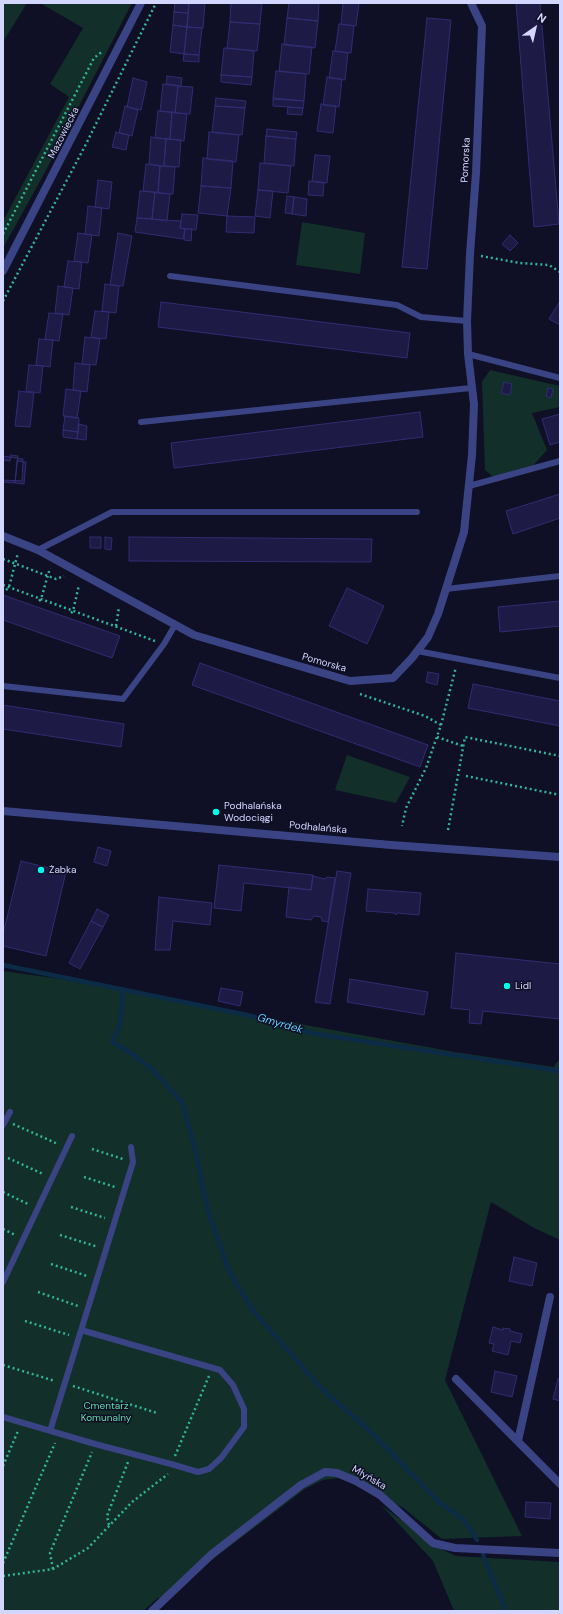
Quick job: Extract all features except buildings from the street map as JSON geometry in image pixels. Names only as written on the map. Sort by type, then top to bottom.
[{"type":"street","name":"Mazowiecka","points":[[3,271],[52,179],[141,3]]},
{"type":"street","name":"Pomorska","points":[[3,536],[38,550],[194,635],[350,682],[393,678],[417,651],[428,637],[438,614],[464,532],[472,455],[474,404],[468,354],[467,320],[476,172],[482,26],[471,3]]},
{"type":"street","name":"Podhalańska","points":[[3,811],[391,845],[560,856]]},
{"type":"street","points":[[518,1441],[550,1296]]},
{"type":"street","points":[[456,1379],[560,1484]]},
{"type":"street","name":"Młyńska","points":[[152,1611],[212,1554],[300,1485],[325,1472],[337,1473],[356,1481],[380,1495],[433,1543],[455,1548],[560,1553]]},
{"type":"lane","points":[[170,276],[398,305],[421,317],[467,320]]},
{"type":"lane","points":[[468,354],[560,378]]},
{"type":"lane","points":[[141,422],[471,388]]},
{"type":"lane","points":[[469,486],[560,461]]},
{"type":"lane","points":[[38,550],[112,512],[417,512]]},
{"type":"lane","points":[[446,589],[560,576]]},
{"type":"lane","points":[[3,686],[123,699],[164,644],[174,625]]},
{"type":"lane","points":[[417,651],[560,678]]},
{"type":"lane","points":[[4,1122],[10,1112]]},
{"type":"lane","points":[[3,1282],[72,1136]]},
{"type":"lane","points":[[50,1431],[133,1162],[130,1147]]},
{"type":"lane","points":[[3,1416],[95,1444],[198,1472],[209,1469],[221,1458],[244,1427],[244,1409],[233,1385],[220,1370],[81,1330]]},
{"type":"path","points":[[3,301],[85,146],[156,3]]},
{"type":"path","points":[[3,234],[94,58],[105,49]]},
{"type":"path","points":[[470,254],[520,263],[549,265],[560,272]]},
{"type":"path","points":[[6,590],[9,587],[20,542]]},
{"type":"path","points":[[40,600],[53,558]]},
{"type":"path","points":[[72,612],[81,573]]},
{"type":"path","points":[[3,585],[72,612],[156,641]]},
{"type":"path","points":[[116,626],[122,595]]},
{"type":"path","points":[[402,826],[406,808],[426,768],[441,724],[457,659]]},
{"type":"path","points":[[360,694],[425,716],[441,724]]},
{"type":"path","points":[[436,737],[463,746]]},
{"type":"path","points":[[448,830],[465,737],[560,756]]},
{"type":"path","points":[[466,776],[560,795]]},
{"type":"path","points":[[4,1122],[66,1148]]},
{"type":"path","points":[[92,1149],[133,1162]]},
{"type":"path","points":[[8,1158],[52,1179]]},
{"type":"path","points":[[84,1177],[125,1190]]},
{"type":"path","points":[[3,1192],[38,1209]]},
{"type":"path","points":[[71,1207],[115,1221]]},
{"type":"path","points":[[60,1235],[106,1250]]},
{"type":"path","points":[[51,1264],[97,1279]]},
{"type":"path","points":[[38,1292],[88,1310]]},
{"type":"path","points":[[25,1321],[79,1339]]},
{"type":"path","points":[[3,1366],[157,1413]]},
{"type":"path","points":[[171,1464],[213,1368]]},
{"type":"path","points":[[3,1466],[22,1422]]},
{"type":"path","points":[[3,1563],[59,1433]]},
{"type":"path","points":[[53,1569],[50,1553],[95,1444]]},
{"type":"path","points":[[109,1525],[107,1516],[131,1453]]},
{"type":"path","points":[[3,1576],[53,1569],[88,1548],[132,1502],[178,1466]]},
{"type":"green space","points":[[3,3],[27,3],[3,42]]},
{"type":"green space","points":[[40,3],[132,3],[44,174],[3,248],[3,221],[69,97],[50,84],[83,28]]},
{"type":"green space","points":[[302,222],[365,233],[360,274],[296,265]]},
{"type":"green space","points":[[490,370],[560,386],[560,407],[532,413],[547,450],[531,468],[496,479],[485,470],[482,382]]},
{"type":"green space","points":[[347,755],[410,777],[396,803],[335,790]]},
{"type":"green space","name":"Cmentarz Komunalny","points":[[3,971],[68,980],[167,1000],[455,1052],[554,1067],[560,1060],[560,1240],[534,1228],[491,1202],[445,1380],[522,1536],[442,1539],[402,1507],[340,1478],[323,1480],[305,1489],[162,1598],[158,1598],[143,1611],[3,1611]]},
{"type":"green space","points":[[381,1505],[439,1548],[456,1556],[560,1562],[560,1611],[454,1611],[433,1561]]},
{"type":"waterway","name":"Gmyrdek","points":[[3,965],[247,1015],[316,1034],[560,1071]]},
{"type":"waterway","points":[[122,989],[120,1025],[112,1042],[131,1053],[153,1070],[182,1102],[195,1149],[208,1212],[230,1273],[254,1312],[323,1390],[367,1428],[439,1502],[464,1520],[477,1540]]},
{"type":"waterway","points":[[483,1555],[506,1611]]},
{"type":"place","name":"Podhalańska Wodociągi","points":[[216,812]]},
{"type":"place","name":"Żabka","points":[[41,870]]},
{"type":"place","name":"Lidl","points":[[507,986]]}]
